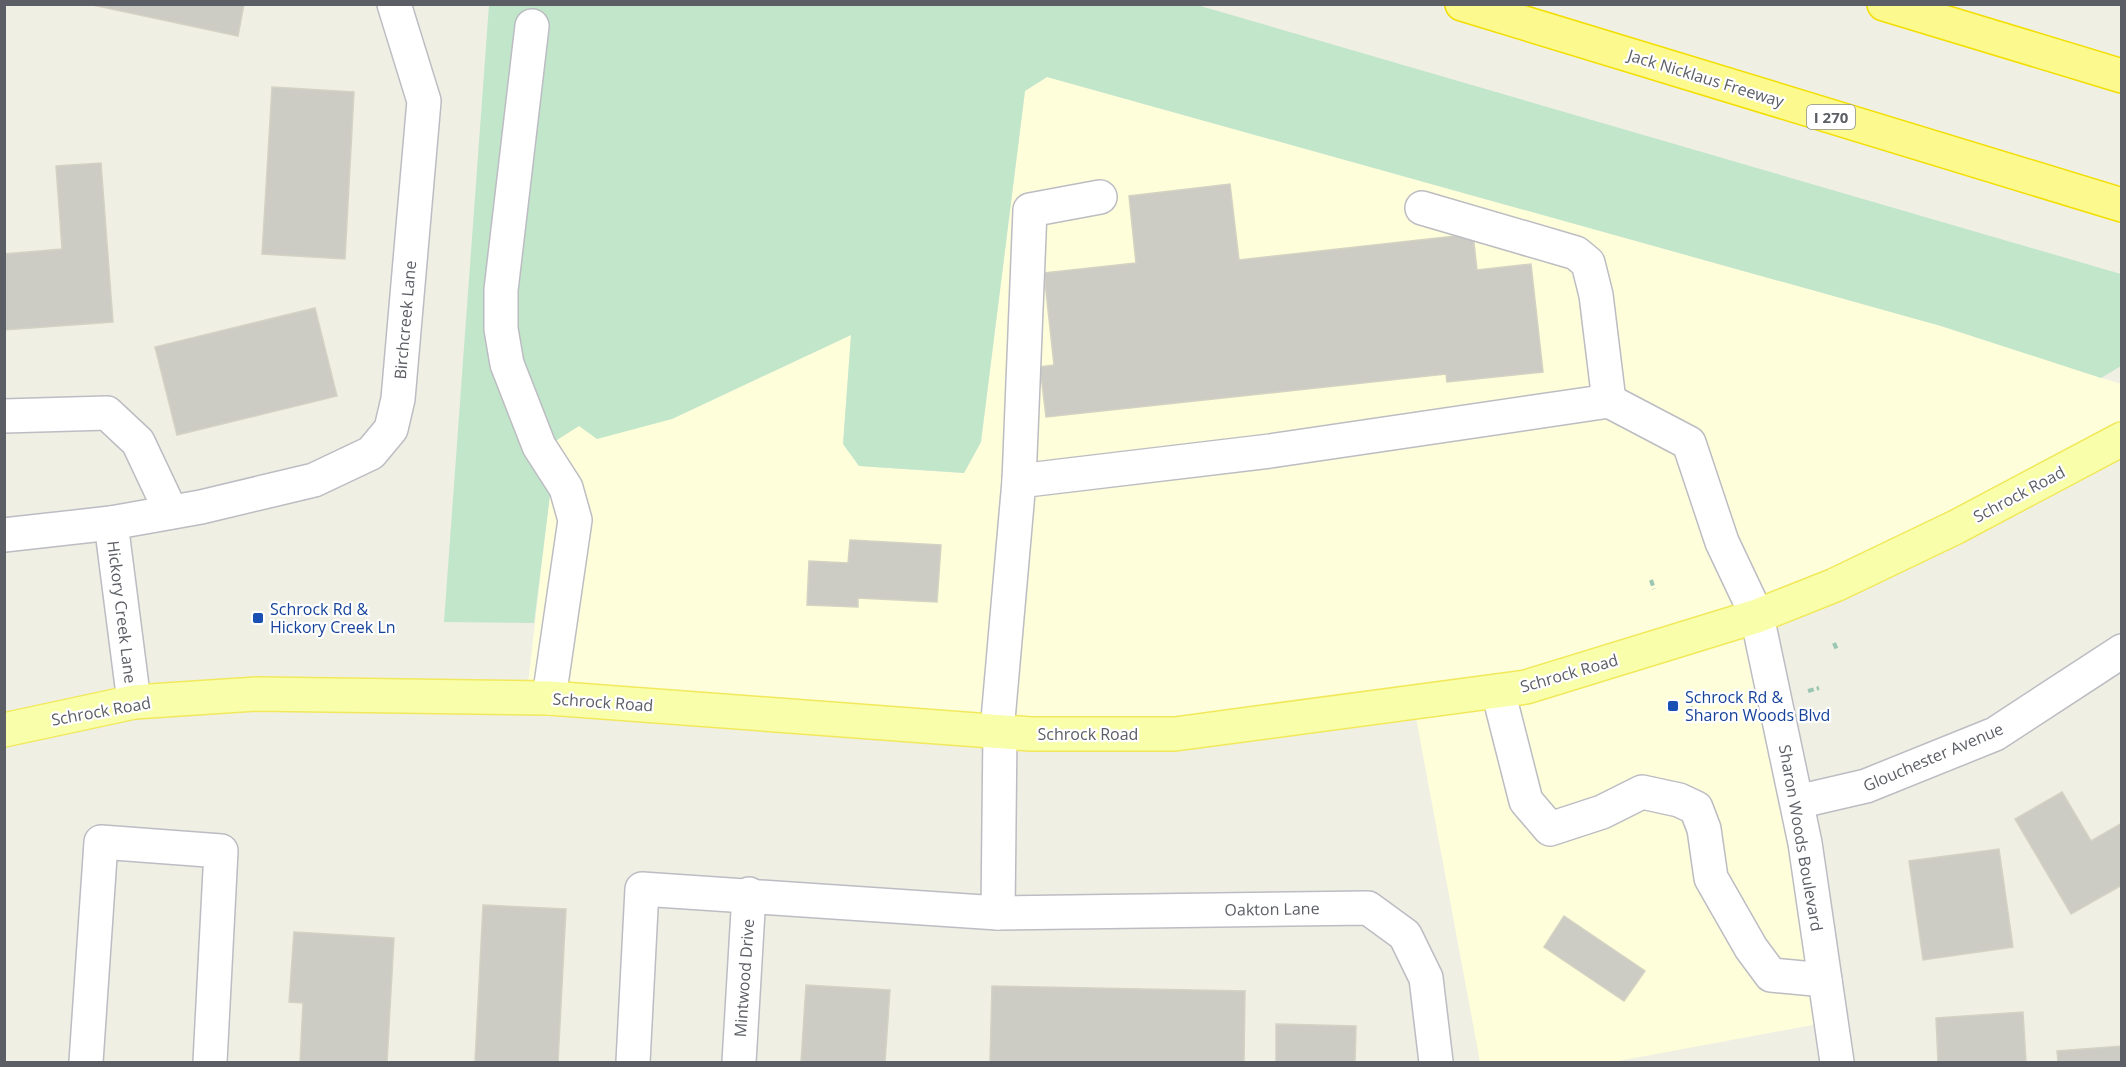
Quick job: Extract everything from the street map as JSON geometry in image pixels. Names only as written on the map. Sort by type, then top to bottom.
[{"type":"highway","name":"Jack Nicklaus Freeway","points":[[1462,4],[2121,205]]},
{"type":"highway","points":[[1884,4],[2121,76]]},
{"type":"main road","name":"Schrock Road","points":[[4,730],[134,702],[257,694],[549,698],[998,731],[1175,734],[1498,691],[1526,687],[1757,616],[1835,585],[1946,532],[2121,439]]},
{"type":"street","name":"Birchcreek Lane","points":[[186,510],[314,480],[371,453],[391,429],[398,399],[424,101],[394,4]]},
{"type":"street","points":[[532,26],[501,290],[501,329],[507,364],[539,446],[566,488],[575,520],[549,698]]},
{"type":"street","points":[[998,913],[998,731],[1019,481],[1030,210],[1100,198]]},
{"type":"street","points":[[1019,481],[1270,451],[1609,401],[1596,295],[1588,263],[1576,253],[1422,208]]},
{"type":"street","name":"Sharon Woods Boulevard","points":[[1609,401],[1689,443],[1722,542],[1757,616],[1797,802],[1837,1062]]},
{"type":"street","points":[[4,416],[107,413],[138,442],[186,510]]},
{"type":"street","name":"Hickory Creek Lane","points":[[4,535],[111,523],[186,510]]},
{"type":"street","name":"Hickory Creek Lane","points":[[111,523],[134,702]]},
{"type":"street","name":"Glouchester Avenue","points":[[1797,802],[1866,786],[1995,734],[2121,651]]},
{"type":"street","points":[[1498,691],[1526,801],[1550,829],[1602,812],[1642,792],[1679,800],[1696,808],[1704,829],[1711,878],[1751,948],[1771,975],[1825,980]]},
{"type":"street","points":[[86,1062],[101,842],[221,851],[210,1062]]},
{"type":"street","name":"Oakton Lane","points":[[633,1062],[642,889],[749,894],[998,913],[1368,908],[1405,935],[1426,978],[1436,1062]]},
{"type":"street","name":"Mintwood Drive","points":[[739,1062],[749,894]]},
{"type":"path","points":[[1651,580],[1654,589]]},
{"type":"path","points":[[1834,643],[1837,650]]},
{"type":"path","points":[[1807,691],[1819,688]]},
{"type":"path","points":[[1688,698],[1691,708]]},
{"type":"shaded area","points":[[489,5],[1197,5],[2121,274],[2121,366],[2101,378],[1941,326],[1047,77],[1025,91],[981,442],[964,473],[859,466],[843,444],[851,335],[672,419],[597,439],[579,426],[557,440],[534,623],[444,622]]},
{"type":"shaded area","points":[[1047,77],[1941,326],[2121,384],[2121,441],[1749,624],[1845,1019],[1613,1062],[1480,1062],[1414,707],[1192,727],[526,701],[556,440],[579,426],[672,419],[851,335],[843,444],[859,466],[964,473],[981,442],[1025,91]]},
{"type":"building","points":[[88,4],[244,4],[238,36]]},
{"type":"building","points":[[272,87],[354,92],[345,259],[262,254]]},
{"type":"building","points":[[101,163],[113,322],[4,330],[4,254],[62,249],[56,166]]},
{"type":"building","points":[[1230,184],[1239,260],[1473,234],[1477,270],[1531,264],[1543,372],[1447,382],[1446,374],[1046,417],[1040,367],[1054,365],[1044,273],[1136,263],[1129,196]]},
{"type":"building","points":[[315,308],[337,396],[177,435],[155,347]]},
{"type":"building","points":[[850,540],[941,545],[937,602],[858,598],[858,607],[807,605],[809,561],[848,563]]},
{"type":"building","points":[[2062,792],[2091,841],[2122,823],[2122,885],[2071,914],[2015,819]]},
{"type":"building","points":[[1999,849],[2013,947],[1923,960],[1909,861]]},
{"type":"building","points":[[483,905],[566,909],[558,1062],[475,1062]]},
{"type":"building","points":[[1564,916],[1645,971],[1624,1001],[1544,947]]},
{"type":"building","points":[[294,932],[394,938],[387,1062],[300,1062],[303,1003],[289,1002]]},
{"type":"building","points":[[806,985],[890,990],[885,1062],[801,1062]]},
{"type":"building","points":[[992,986],[1245,991],[1244,1062],[990,1062]]},
{"type":"building","points":[[2023,1012],[2026,1062],[1938,1062],[1936,1018]]},
{"type":"building","points":[[1276,1024],[1356,1026],[1355,1062],[1276,1062]]},
{"type":"building","points":[[2122,1046],[2122,1062],[2058,1062],[2057,1051]]},
{"type":"place","name":"Schrock Rd & Hickory Creek Ln","points":[[258,618]]},
{"type":"place","name":"Schrock Rd & Sharon Woods Blvd","points":[[1673,706]]}]
